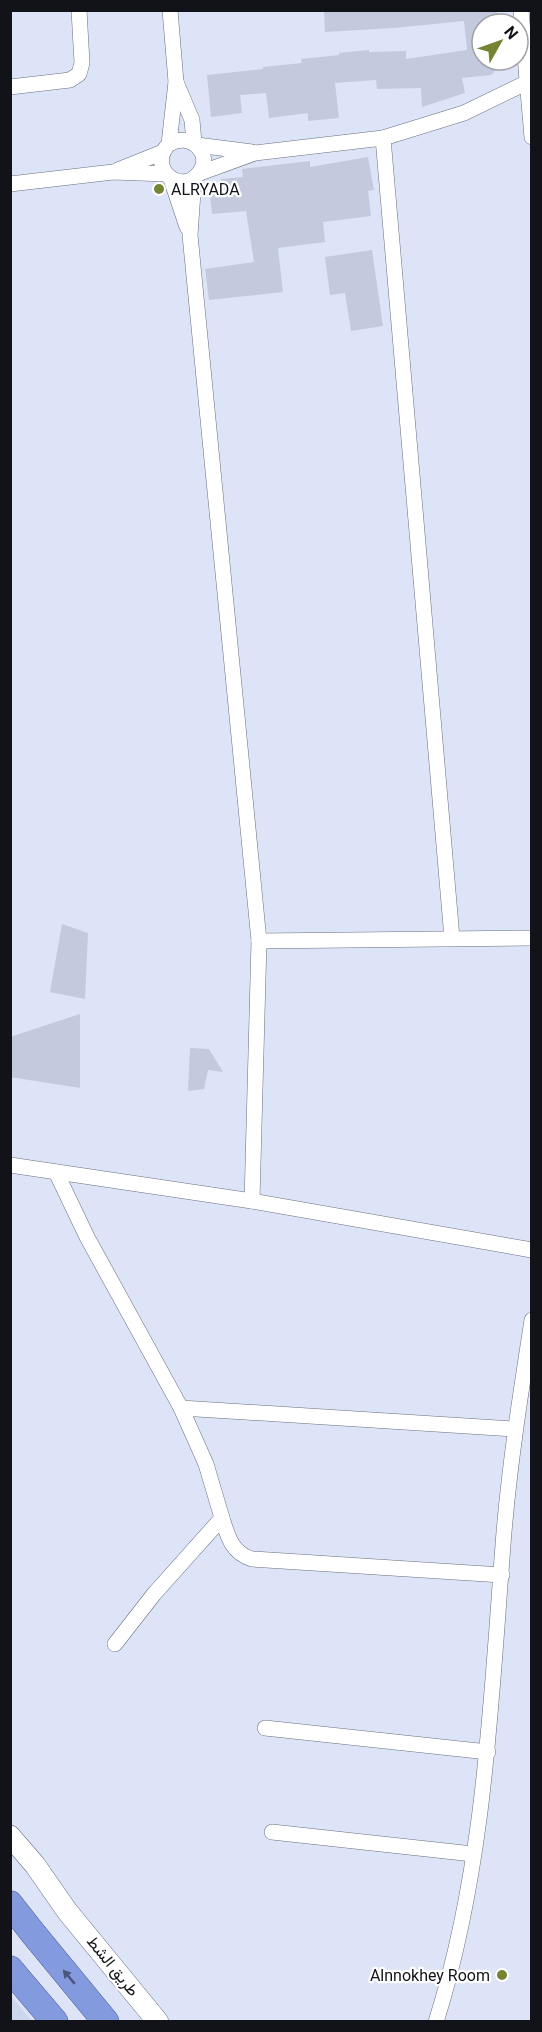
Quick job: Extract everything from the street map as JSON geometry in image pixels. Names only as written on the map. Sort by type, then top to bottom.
[{"type":"highway","points":[[10,1904],[106,2022]]},
{"type":"highway","points":[[10,1969],[55,2022]]},
{"type":"main road","name":"طريق الشط","points":[[10,1836],[35,1865],[67,1911],[158,2022]]},
{"type":"main road","name":"طريق الشط","points":[[10,1855],[46,1893],[67,1911]]},
{"type":"street","points":[[10,87],[70,80],[79,74],[81,63],[80,10]]},
{"type":"street","points":[[170,10],[176,82],[162,168],[169,177],[190,235]]},
{"type":"street","points":[[521,10],[529,81],[531,137]]},
{"type":"street","points":[[10,184],[113,172],[169,177],[179,182],[255,153],[383,138],[464,113],[529,81]]},
{"type":"street","points":[[176,82],[192,120],[195,144],[203,159],[197,176],[190,235],[259,941],[252,1201]]},
{"type":"street","points":[[383,138],[452,938]]},
{"type":"street","points":[[113,172],[181,140],[255,153]]},
{"type":"street","points":[[259,941],[531,938]]},
{"type":"street","points":[[10,1165],[252,1201],[531,1251]]},
{"type":"street","points":[[56,1172],[87,1237],[181,1408],[206,1464],[233,1547],[245,1557],[252,1559],[501,1575]]},
{"type":"street","points":[[436,2022],[462,1923],[488,1752],[514,1429],[531,1320]]},
{"type":"street","points":[[181,1408],[514,1429]]},
{"type":"street","points":[[115,1644],[154,1594],[222,1518]]},
{"type":"street","points":[[265,1728],[488,1752]]},
{"type":"street","points":[[272,1833],[473,1854]]},
{"type":"shaded area","points":[[11,1996],[32,2021],[11,2021]]},
{"type":"building","points":[[324,10],[497,10],[497,12],[470,12],[470,72],[494,72],[491,75],[462,78],[465,93],[422,107],[421,88],[377,89],[376,80],[335,83],[339,118],[308,121],[308,113],[269,118],[266,93],[240,95],[242,113],[211,117],[207,75],[302,63],[301,59],[369,50],[369,52],[406,51],[406,59],[467,50],[464,21],[325,32]]},
{"type":"building","points":[[368,157],[374,190],[368,191],[371,216],[323,222],[325,242],[278,248],[283,292],[209,300],[205,269],[254,262],[246,211],[212,214],[210,194],[223,193],[221,179],[243,177],[242,169],[310,161],[310,167]]},
{"type":"building","points":[[372,250],[383,326],[351,331],[345,293],[330,295],[325,257]]},
{"type":"building","points":[[62,924],[88,933],[85,999],[50,992]]},
{"type":"building","points":[[80,1014],[80,1088],[10,1077],[10,1037]]},
{"type":"building","points":[[190,1048],[209,1049],[223,1072],[208,1070],[204,1089],[188,1091]]},
{"type":"place","name":"ALRYADA","points":[[159,189]]},
{"type":"place","name":"Alnnokhey Room","points":[[502,1975]]}]
